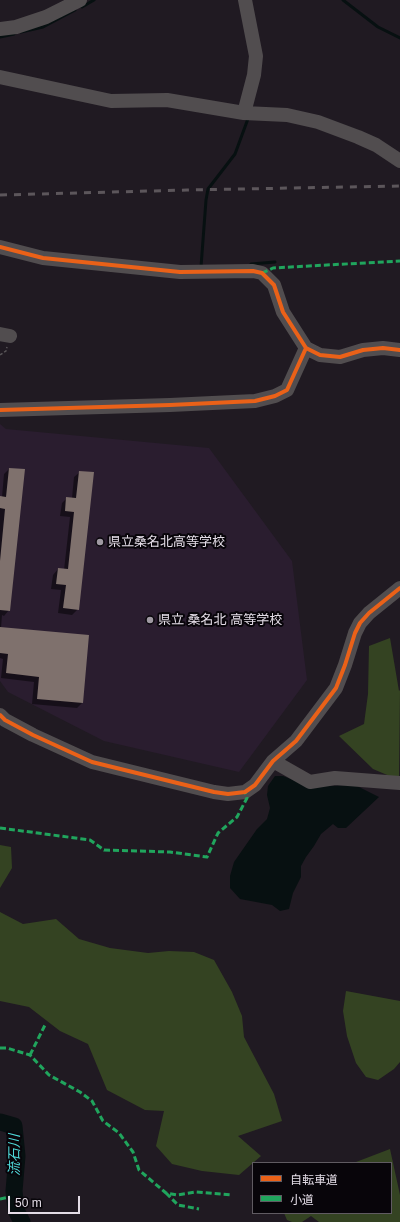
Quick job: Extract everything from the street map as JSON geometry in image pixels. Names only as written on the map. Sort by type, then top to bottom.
[{"type":"street","points":[[0,29],[16,27],[46,17],[80,0]]},
{"type":"street","points":[[244,113],[254,76],[256,56],[245,0]]},
{"type":"street","points":[[0,77],[111,101],[167,100],[244,113],[287,114],[318,122],[358,137],[376,145],[400,161]]},
{"type":"street","points":[[0,247],[43,258],[180,272],[253,271],[262,273],[274,285],[284,312],[306,348],[320,355],[340,357],[363,350],[383,348],[400,350]]},
{"type":"street","points":[[0,410],[162,406],[255,401],[275,396],[287,390],[306,348]]},
{"type":"street","points":[[0,715],[5,720],[32,735],[92,762],[214,792],[228,794],[246,792],[255,785],[273,761],[296,741],[336,688],[345,665],[352,640],[360,623],[369,613],[400,588]]},
{"type":"street","points":[[273,761],[310,782],[335,778],[400,783]]},
{"type":"shaded area","name":"県立 桑名北 高等学校","points":[[0,424],[6,429],[209,448],[292,561],[307,680],[239,772],[104,741],[8,692],[0,681]]},
{"type":"shaded area","points":[[275,776],[283,776],[298,782],[326,786],[355,785],[379,797],[346,828],[338,828],[333,824],[321,834],[301,866],[301,877],[293,893],[289,909],[280,911],[272,905],[240,899],[230,888],[230,876],[234,862],[257,829],[267,819],[270,808],[267,795],[268,786]]},
{"type":"green space","points":[[390,638],[399,691],[400,690],[399,780],[373,769],[339,736],[364,724],[368,694],[369,646]]},
{"type":"green space","points":[[0,845],[11,847],[12,868],[0,888]]},
{"type":"green space","points":[[0,912],[23,924],[56,919],[79,939],[110,948],[148,953],[169,951],[194,952],[214,960],[232,992],[242,1016],[244,1037],[274,1094],[282,1121],[238,1136],[261,1156],[252,1162],[252,1164],[239,1175],[202,1171],[172,1164],[156,1146],[164,1111],[145,1110],[107,1090],[88,1044],[60,1031],[29,1007],[0,1001]]},
{"type":"green space","points":[[346,991],[400,1001],[400,1062],[394,1069],[378,1080],[366,1077],[356,1063],[347,1036],[343,1011]]},
{"type":"green space","points":[[390,1149],[400,1195],[400,1222],[319,1222],[311,1216],[302,1222],[292,1222],[287,1220],[284,1214],[392,1214],[392,1162],[356,1162]]},
{"type":"building","points":[[9,468],[25,469],[10,611],[0,610],[0,561],[5,509],[0,508],[0,496],[6,497]]},
{"type":"building","points":[[79,471],[94,472],[79,610],[63,608],[66,585],[56,584],[58,568],[68,569],[74,512],[65,511],[66,497],[76,498]]},
{"type":"building","points":[[0,627],[89,635],[83,703],[37,699],[39,677],[6,673],[8,654],[0,653]]},
{"type":"waterway","points":[[82,7],[94,0]]},
{"type":"waterway","points":[[343,0],[378,27],[400,38]]},
{"type":"waterway","points":[[21,32],[43,27],[75,10]]},
{"type":"waterway","points":[[0,37],[14,34]]},
{"type":"waterway","points":[[203,267],[201,267],[208,189],[235,154],[249,116]]},
{"type":"waterway","points":[[251,264],[275,262]]},
{"type":"waterway","name":"流石川","points":[[0,1122],[14,1126],[17,1156],[14,1191],[16,1210],[22,1222]]},
{"type":"railway","points":[[0,195],[400,186]]},
{"type":"marked path","points":[[262,273],[273,268],[400,261]]},
{"type":"marked path","points":[[0,828],[90,840],[104,850],[170,852],[207,857],[218,833],[237,817],[247,798],[245,792]]},
{"type":"marked path","points":[[30,1055],[45,1025]]},
{"type":"marked path","points":[[0,1048],[7,1048],[30,1055],[49,1075],[80,1092],[92,1101],[103,1121],[119,1133],[133,1152],[139,1170],[166,1193],[177,1195],[196,1192],[232,1195]]},
{"type":"marked path","points":[[166,1193],[178,1205],[199,1209]]},
{"type":"marked path","points":[[0,1199],[10,1197]]},
{"type":"cycle path","points":[[0,247],[43,258],[180,272],[253,271],[262,273],[274,285],[283,312],[306,348],[320,355],[340,357],[363,350],[383,348],[400,350]]},
{"type":"cycle path","points":[[0,410],[255,401],[275,396],[287,390],[306,348]]},
{"type":"cycle path","points":[[0,715],[5,720],[33,735],[92,762],[214,792],[228,794],[245,792],[255,785],[273,761],[296,741],[336,688],[355,633],[360,623],[369,613],[400,588]]},
{"type":"place","name":"県立桑名北高等学校","points":[[100,542]]},
{"type":"place","name":"県立 桑名北 高等学校","points":[[150,620]]}]
